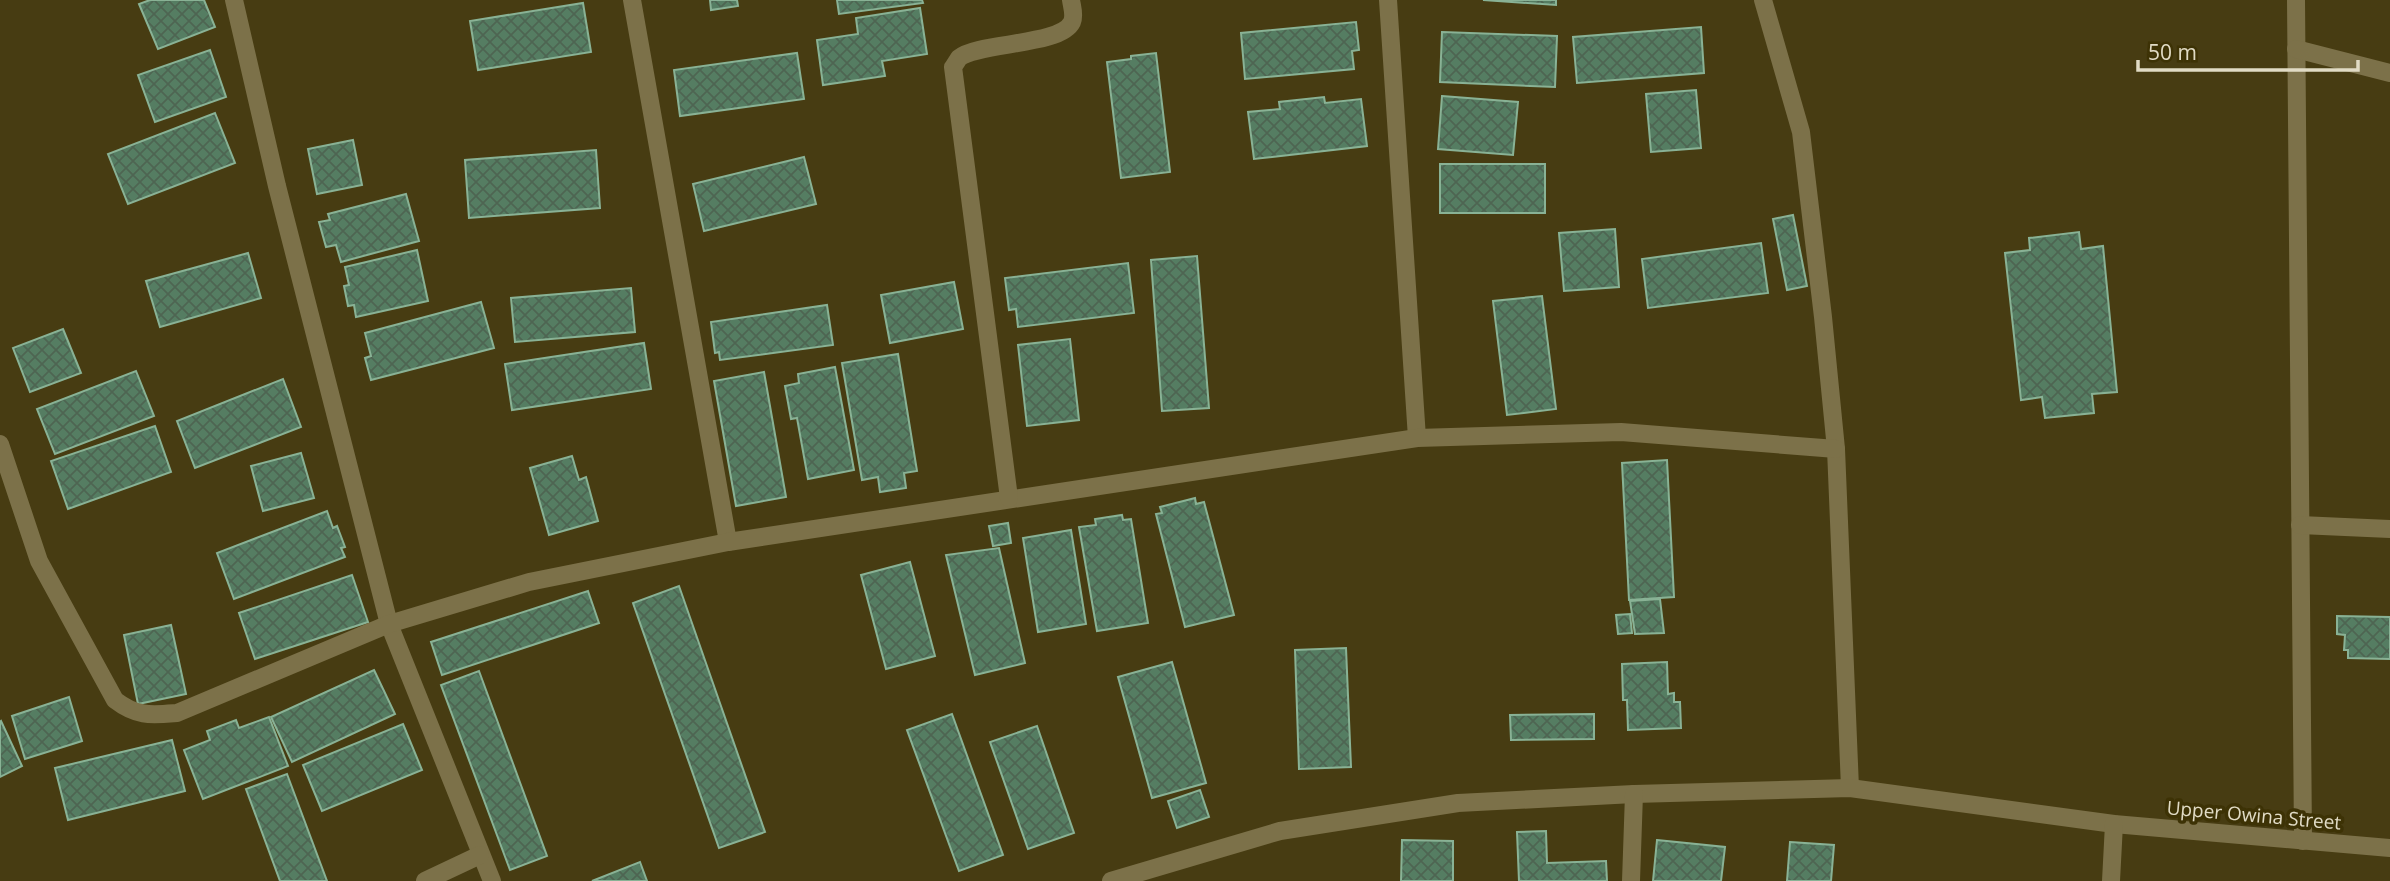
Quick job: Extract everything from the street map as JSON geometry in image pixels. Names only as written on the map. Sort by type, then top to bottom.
[{"type":"street","points":[[234,0],[277,186],[389,624],[492,881]]},
{"type":"street","points":[[632,0],[728,542]]},
{"type":"street","points":[[1009,498],[953,67],[959,58],[973,52],[1027,43],[1067,28],[1073,18],[1071,0]]},
{"type":"street","points":[[1388,0],[1417,438]]},
{"type":"street","points":[[1763,0],[1801,132],[1824,317],[1836,449],[1850,788]]},
{"type":"street","points":[[2296,0],[2303,841]]},
{"type":"street","points":[[2295,49],[2390,74]]},
{"type":"street","points":[[0,444],[39,561],[115,700],[128,710],[148,715],[177,713],[389,624],[529,582],[728,542],[1417,438],[1620,432],[1836,449]]},
{"type":"street","points":[[2300,525],[2390,529]]},
{"type":"street","name":"Upper Owina Street","points":[[1111,881],[1280,831],[1458,803],[1634,794],[1850,788],[2114,824],[2390,848]]},
{"type":"street","points":[[1631,881],[1634,794]]},
{"type":"street","points":[[2111,881],[2114,824]]},
{"type":"street","points":[[425,881],[480,855]]},
{"type":"building","points":[[150,0],[204,0],[215,27],[158,49],[139,4]]},
{"type":"building","points":[[710,0],[737,0],[738,6],[711,10]]},
{"type":"building","points":[[837,0],[922,0],[923,3],[839,14]]},
{"type":"building","points":[[1483,0],[1556,0],[1556,5]]},
{"type":"building","points":[[583,3],[591,52],[478,70],[470,21]]},
{"type":"building","points":[[920,8],[927,54],[882,61],[885,76],[823,85],[817,40],[858,34],[856,18]]},
{"type":"building","points":[[1356,22],[1359,50],[1352,51],[1354,69],[1245,79],[1241,33]]},
{"type":"building","points":[[1701,27],[1704,73],[1577,83],[1573,37]]},
{"type":"building","points":[[1442,32],[1557,36],[1555,87],[1440,82]]},
{"type":"building","points":[[210,50],[226,97],[155,122],[138,75]]},
{"type":"building","points":[[797,53],[804,99],[680,116],[674,70]]},
{"type":"building","points":[[1156,53],[1170,172],[1121,178],[1107,62]]},
{"type":"building","points":[[1696,90],[1701,148],[1651,152],[1646,94]]},
{"type":"building","points":[[1442,96],[1518,102],[1513,155],[1438,149]]},
{"type":"building","points":[[1324,97],[1325,103],[1361,99],[1367,146],[1254,159],[1248,112],[1280,109],[1279,102]]},
{"type":"building","points":[[215,113],[235,163],[128,204],[108,154]]},
{"type":"building","points":[[353,140],[362,185],[317,194],[308,149]]},
{"type":"building","points":[[596,150],[600,208],[469,218],[465,160]]},
{"type":"building","points":[[804,157],[816,204],[704,231],[693,184]]},
{"type":"building","points":[[1440,164],[1545,164],[1545,213],[1440,213]]},
{"type":"building","points":[[406,194],[419,241],[341,262],[336,245],[326,247],[319,222],[330,220],[328,214]]},
{"type":"building","points":[[1793,215],[1807,286],[1787,290],[1773,219]]},
{"type":"building","points":[[1615,229],[1619,287],[1564,291],[1559,233]]},
{"type":"building","points":[[2079,232],[2081,249],[2103,246],[2117,392],[2092,394],[2094,413],[2045,418],[2042,397],[2021,400],[2005,253],[2030,250],[2029,238]]},
{"type":"building","points":[[1761,243],[1768,293],[1648,308],[1642,259]]},
{"type":"building","points":[[417,250],[428,301],[356,317],[354,305],[348,306],[344,286],[349,285],[345,267]]},
{"type":"building","points":[[248,253],[261,298],[160,327],[146,281]]},
{"type":"building","points":[[1197,256],[1209,408],[1162,411],[1151,260]]},
{"type":"building","points":[[1128,263],[1134,313],[1018,327],[1016,309],[1009,310],[1005,278]]},
{"type":"building","points":[[954,282],[963,329],[890,343],[881,295]]},
{"type":"building","points":[[631,288],[635,332],[515,342],[511,298]]},
{"type":"building","points":[[1542,296],[1556,409],[1507,415],[1493,301]]},
{"type":"building","points":[[481,302],[494,348],[371,380],[365,358],[371,356],[365,333]]},
{"type":"building","points":[[827,305],[833,345],[720,360],[719,352],[715,353],[711,322]]},
{"type":"building","points":[[63,329],[81,373],[30,392],[13,348]]},
{"type":"building","points":[[1070,339],[1079,420],[1027,426],[1018,345]]},
{"type":"building","points":[[644,343],[651,389],[512,410],[505,364]]},
{"type":"building","points":[[898,354],[917,471],[904,473],[906,488],[880,492],[878,477],[862,480],[842,363]]},
{"type":"building","points":[[835,367],[854,470],[808,479],[797,418],[791,419],[785,386],[799,383],[798,374]]},
{"type":"building","points":[[136,371],[154,416],[55,454],[37,409]]},
{"type":"building","points":[[764,372],[786,497],[736,506],[714,381]]},
{"type":"building","points":[[283,379],[301,427],[195,468],[177,421]]},
{"type":"building","points":[[155,426],[171,472],[68,509],[51,461]]},
{"type":"building","points":[[301,453],[314,498],[263,511],[251,466]]},
{"type":"building","points":[[572,456],[579,480],[586,477],[598,521],[549,535],[530,468]]},
{"type":"building","points":[[1667,460],[1674,597],[1629,600],[1622,463]]},
{"type":"building","points":[[1195,498],[1196,504],[1204,502],[1234,615],[1185,627],[1156,514],[1162,513],[1160,507]]},
{"type":"building","points":[[327,511],[333,528],[337,526],[345,547],[341,548],[345,557],[234,599],[217,553]]},
{"type":"building","points":[[1122,515],[1123,520],[1131,519],[1148,623],[1097,631],[1079,527],[1096,525],[1095,519]]},
{"type":"building","points":[[1008,523],[1011,543],[993,546],[989,526]]},
{"type":"building","points":[[1071,530],[1086,624],[1038,632],[1023,538]]},
{"type":"building","points":[[999,548],[1025,663],[975,675],[946,555]]},
{"type":"building","points":[[910,562],[935,656],[886,669],[861,575]]},
{"type":"building","points":[[352,575],[368,622],[255,659],[239,613]]},
{"type":"building","points":[[679,586],[765,832],[719,848],[633,603]]},
{"type":"building","points":[[588,591],[599,623],[442,675],[431,642]]},
{"type":"building","points":[[1660,599],[1664,633],[1635,634],[1630,601]]},
{"type":"building","points":[[1630,614],[1632,633],[1618,634],[1616,615]]},
{"type":"building","points":[[2337,616],[2390,617],[2390,659],[2348,658],[2348,650],[2344,650],[2345,635],[2337,634]]},
{"type":"building","points":[[171,625],[186,694],[138,704],[124,635]]},
{"type":"building","points":[[1346,648],[1351,767],[1299,769],[1295,650]]},
{"type":"building","points":[[1172,662],[1206,783],[1152,798],[1118,677]]},
{"type":"building","points":[[1667,662],[1668,694],[1674,693],[1674,702],[1680,702],[1681,728],[1628,730],[1627,700],[1623,700],[1622,664]]},
{"type":"building","points":[[374,670],[395,714],[292,762],[271,717]]},
{"type":"building","points":[[479,671],[547,856],[510,870],[441,685]]},
{"type":"building","points":[[69,697],[82,741],[25,759],[12,716]]},
{"type":"building","points":[[952,714],[1003,855],[959,871],[907,730]]},
{"type":"building","points":[[1594,714],[1594,739],[1511,740],[1510,715]]},
{"type":"building","points":[[269,717],[288,766],[203,799],[184,750],[210,740],[207,731],[236,720],[239,728]]},
{"type":"building","points":[[0,722],[22,766],[0,777]]},
{"type":"building","points":[[403,724],[422,770],[322,811],[303,765]]},
{"type":"building","points":[[1037,726],[1074,833],[1028,849],[990,742]]},
{"type":"building","points":[[172,740],[185,791],[68,820],[55,768]]},
{"type":"building","points":[[287,774],[327,881],[280,881],[246,789]]},
{"type":"building","points":[[1200,790],[1209,817],[1177,828],[1168,801]]},
{"type":"building","points":[[1546,831],[1547,863],[1606,861],[1607,881],[1519,881],[1517,832]]},
{"type":"building","points":[[1402,840],[1453,841],[1453,881],[1401,881]]},
{"type":"building","points":[[1657,840],[1725,847],[1721,881],[1653,881]]},
{"type":"building","points":[[1790,842],[1834,845],[1831,881],[1787,881]]},
{"type":"building","points":[[640,862],[647,881],[592,881]]}]
